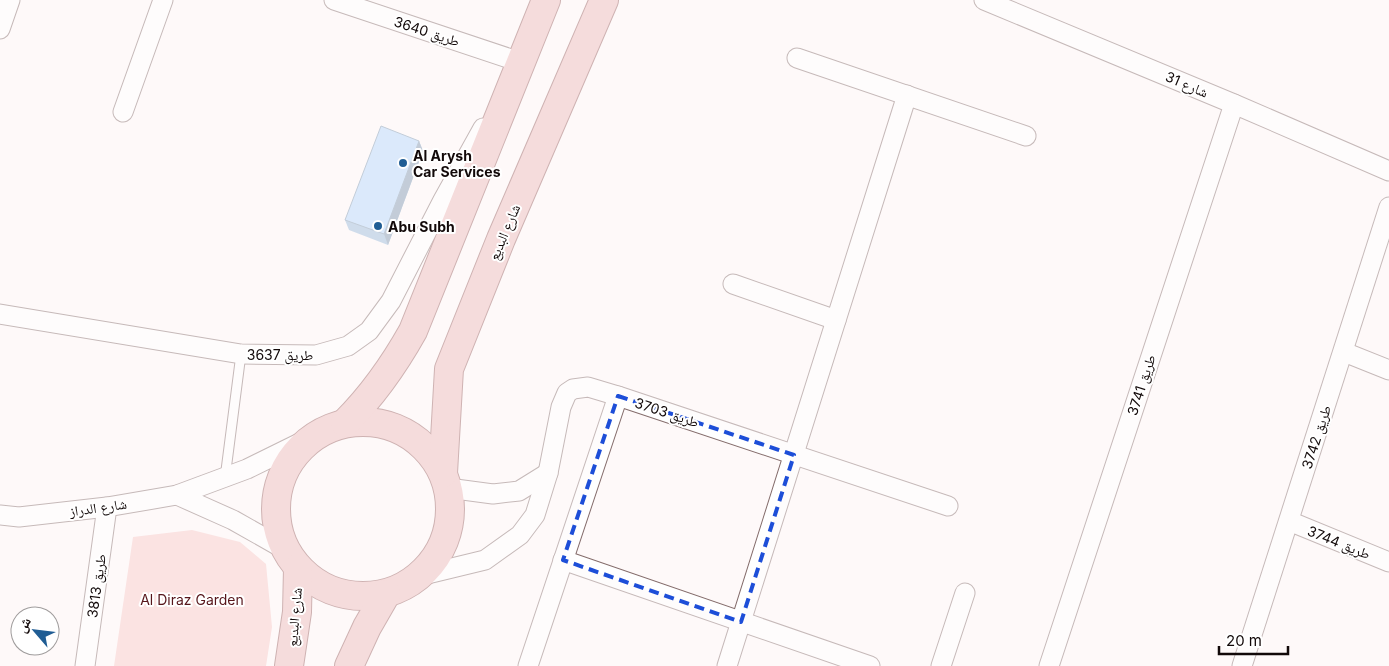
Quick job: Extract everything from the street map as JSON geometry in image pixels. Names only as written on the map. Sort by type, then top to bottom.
[{"type":"main road","points":[[345,423],[364,405],[383,380],[413,331],[546,0]]},
{"type":"main road","name":"شارع البديع","points":[[445,481],[449,369],[501,240],[604,0]]},
{"type":"main road","points":[[362,421],[379,423],[395,427],[410,435],[424,445],[434,458],[445,481],[450,504],[449,520],[446,536],[439,551],[430,565],[418,576],[386,594],[354,596],[324,588],[310,579],[292,559],[277,525],[276,498],[280,480],[298,449],[312,437],[328,428],[345,423],[362,421]]},
{"type":"main road","name":"شارع البديع","points":[[289,666],[296,612],[292,559]]},
{"type":"main road","points":[[349,666],[367,627],[386,594]]},
{"type":"street","points":[[0,29],[10,0]]},
{"type":"street","points":[[123,112],[163,0]]},
{"type":"street","name":"طريق 3640","points":[[334,0],[520,62]]},
{"type":"street","name":"شارع 31","points":[[984,0],[1389,171]]},
{"type":"street","points":[[797,58],[1026,136]]},
{"type":"street","name":"طريق 3637","points":[[0,314],[241,354],[316,355],[348,346],[369,331],[392,302],[443,200],[520,62]]},
{"type":"street","points":[[728,666],[907,95]]},
{"type":"street","name":"طريق 3741","points":[[1049,666],[1234,104]]},
{"type":"street","name":"طريق 3742","points":[[1242,666],[1389,207]]},
{"type":"street","points":[[733,284],[836,320]]},
{"type":"street","points":[[1344,352],[1389,370]]},
{"type":"street","points":[[418,576],[485,560],[520,535],[535,515],[548,473],[561,407],[567,393],[573,389],[588,387],[618,396]]},
{"type":"street","name":"طريق 3703","points":[[528,666],[618,396],[948,506]]},
{"type":"street","name":"شارع الدراز","points":[[0,515],[19,517],[107,507],[176,495],[225,478],[269,459],[312,437]]},
{"type":"street","points":[[445,481],[493,494],[519,491],[548,473]]},
{"type":"street","points":[[176,495],[233,520],[292,559]]},
{"type":"street","name":"طريق 3813","points":[[85,666],[107,507]]},
{"type":"street","name":"شارع الدراز","points":[[0,526],[13,522],[19,517]]},
{"type":"street","name":"طريق 3744","points":[[1289,521],[1389,562]]},
{"type":"street","points":[[563,560],[870,666]]},
{"type":"street","points":[[941,666],[965,593]]},
{"type":"lane","points":[[225,478],[241,354]]},
{"type":"highlighted area","points":[[618,396],[794,455],[741,622],[563,560]]},
{"type":"green space","name":"Al Diraz Garden","points":[[192,530],[240,542],[266,564],[272,627],[266,666],[114,666],[133,537]]},
{"type":"building","points":[[381,126],[419,141],[384,234],[345,220]]},
{"type":"place","name":"Al Arysh Car Services","points":[[403,163]]},
{"type":"place","name":"Abu Subh","points":[[378,226]]}]
